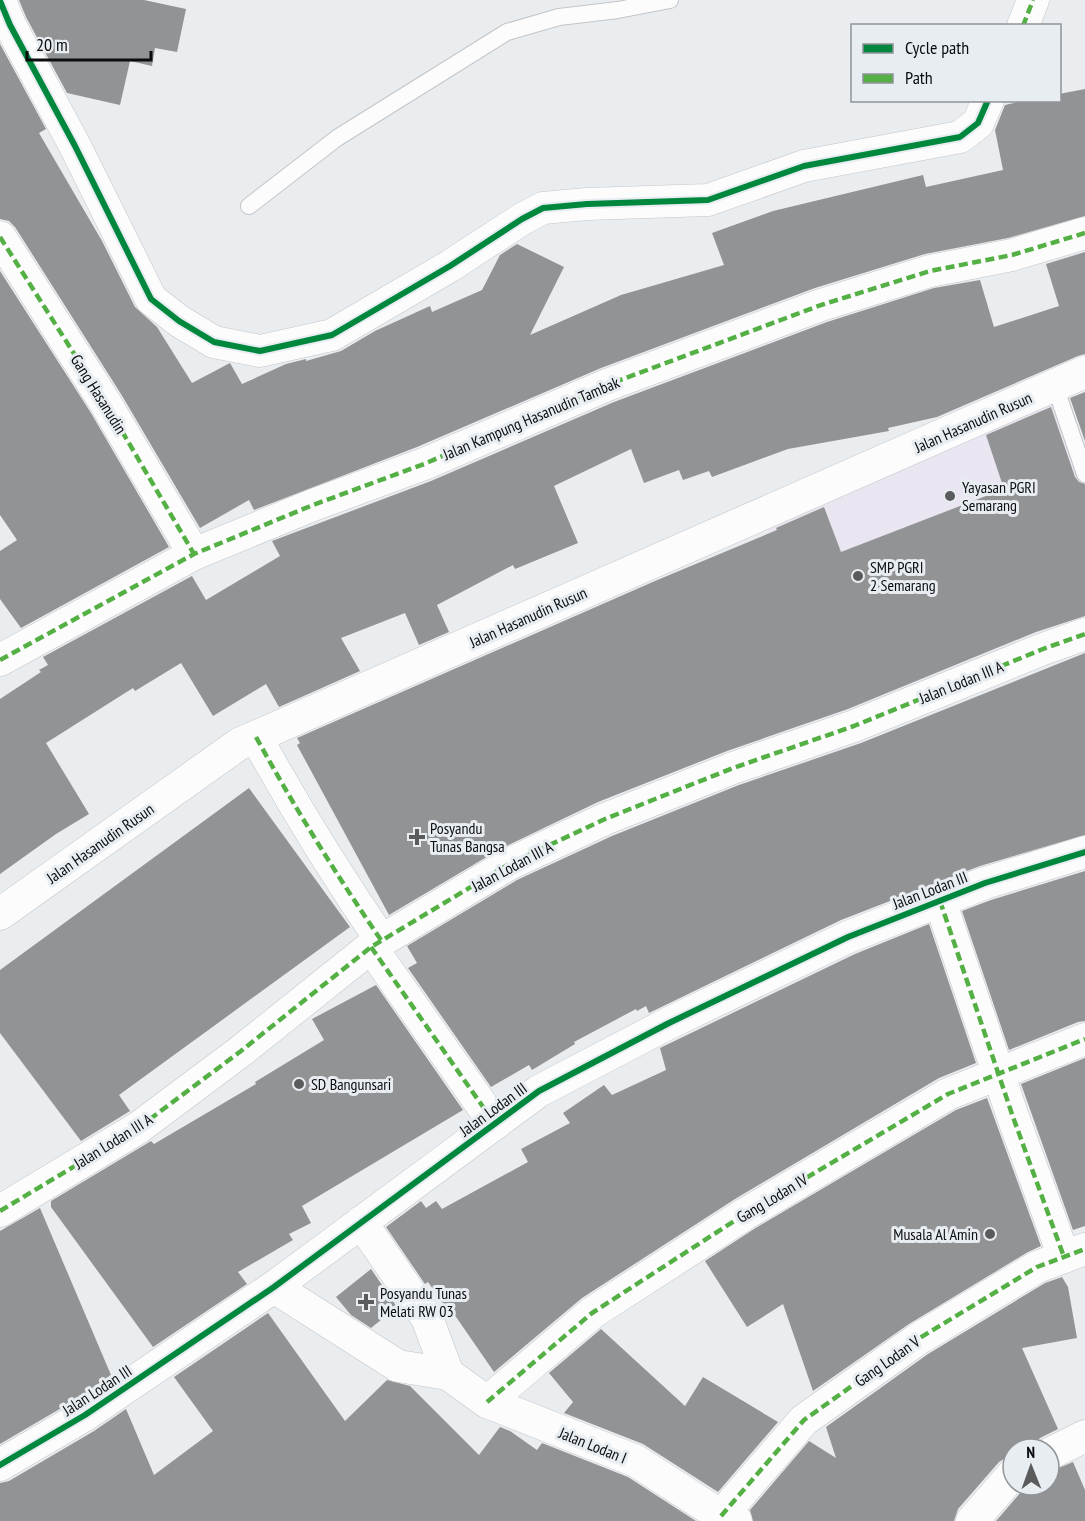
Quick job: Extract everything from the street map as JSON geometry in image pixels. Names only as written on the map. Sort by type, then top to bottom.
[{"type":"street","points":[[1024,24],[1033,0]]},
{"type":"street","points":[[0,1],[10,25],[75,146],[152,299],[179,321],[214,342],[260,351],[332,335],[543,208],[588,204],[708,200],[804,166],[960,137],[978,123],[987,102]]},
{"type":"street","name":"Jalan Kampung Hasanudin Tambak","points":[[1,657],[194,554],[313,505],[424,464],[607,385],[820,305],[930,270],[1012,255],[1085,233]]},
{"type":"street","name":"Gang Hasanudin","points":[[0,237],[106,404],[194,554]]},
{"type":"street","name":"Jalan Hasanudin Rusun","points":[[0,914],[239,744],[1085,372]]},
{"type":"street","name":"Jalan Lodan III A","points":[[0,1211],[138,1128],[376,944],[509,864],[605,819],[733,768],[854,726],[1085,634]]},
{"type":"street","points":[[256,737],[297,812],[376,944],[495,1124]]},
{"type":"street","name":"Jalan Lodan III","points":[[0,1466],[85,1415],[274,1287],[539,1091],[669,1023],[848,937],[985,883],[1085,852]]},
{"type":"street","points":[[940,901],[998,1074],[1074,1253]]},
{"type":"street","name":"Gang Lodan IV","points":[[487,1402],[592,1313],[745,1214],[948,1094],[1085,1039]]},
{"type":"street","points":[[361,1222],[428,1318],[448,1374]]},
{"type":"street","name":"Gang Lodan V","points":[[728,1518],[804,1420],[918,1339],[1037,1267],[1074,1253]]},
{"type":"street","name":"Jalan Lodan I","points":[[274,1287],[398,1366],[448,1374],[487,1402],[636,1461],[728,1518]]},
{"type":"street","points":[[1061,1448],[1085,1436]]},
{"type":"street","points":[[972,1521],[1001,1488]]},
{"type":"lane","points":[[249,206],[337,138],[507,32],[559,16],[618,10],[670,0]]},
{"type":"lane","points":[[1055,386],[1085,474]]},
{"type":"shaded area","name":"Yayasan PGRI Semarang","points":[[1054,400],[1085,477],[1085,515],[807,627],[763,517]]},
{"type":"building","points":[[19,0],[144,0],[186,9],[177,52],[155,48],[152,66],[130,61],[120,105],[67,93]]},
{"type":"building","points":[[0,44],[46,129],[39,133],[102,241],[135,307],[157,327],[192,383],[230,363],[242,384],[286,364],[341,351],[375,331],[430,306],[432,312],[482,290],[500,255],[517,244],[564,267],[530,335],[621,295],[724,265],[712,233],[773,211],[923,175],[926,187],[1003,170],[995,130],[1005,105],[1018,102],[1061,102],[1061,94],[1085,89],[1085,216],[1008,238],[925,254],[815,288],[601,368],[417,447],[254,510],[249,500],[200,528],[121,394],[15,227],[9,221],[0,219]]},
{"type":"building","points":[[1085,252],[1085,354],[937,417],[888,428],[889,431],[788,449],[712,477],[709,471],[683,480],[679,470],[644,483],[631,449],[554,486],[578,543],[515,569],[513,565],[437,605],[449,632],[419,645],[405,613],[341,638],[360,671],[279,707],[266,684],[213,716],[181,663],[135,691],[133,688],[46,743],[89,814],[56,834],[0,874],[0,699],[41,672],[39,670],[48,665],[43,657],[192,576],[206,600],[280,556],[272,541],[431,481],[614,402],[827,322],[934,288],[980,280],[994,327],[1059,306],[1046,264]]},
{"type":"building","points":[[0,271],[91,413],[169,547],[21,628],[0,599],[0,551],[17,540],[0,515]]},
{"type":"building","points":[[1085,392],[1085,441],[1070,398]]},
{"type":"building","points":[[1051,407],[1075,477],[1079,482],[1085,484],[1085,616],[1036,632],[848,709],[727,751],[598,802],[500,849],[389,915],[297,745],[300,743],[297,738],[777,530],[776,528],[824,507],[841,552],[1004,489],[986,435]]},
{"type":"building","points":[[1085,653],[1085,835],[980,866],[841,920],[649,1013],[646,1006],[637,1011],[636,1009],[574,1042],[575,1044],[532,1070],[529,1065],[491,1087],[408,968],[417,963],[407,946],[517,880],[612,836],[739,785],[861,743]]},
{"type":"building","points":[[249,788],[350,927],[119,1095],[130,1111],[81,1141],[0,1033],[0,970]]},
{"type":"building","points":[[1085,871],[1085,1021],[1009,1050],[962,911]]},
{"type":"building","points":[[929,924],[976,1063],[939,1078],[735,1199],[582,1298],[494,1372],[454,1314],[452,1316],[428,1282],[425,1284],[386,1227],[421,1201],[426,1208],[436,1201],[442,1209],[528,1162],[521,1149],[570,1123],[563,1113],[604,1085],[612,1095],[666,1070],[660,1048],[855,954]]},
{"type":"building","points":[[376,985],[463,1110],[302,1206],[311,1223],[289,1234],[293,1240],[238,1272],[247,1284],[153,1347],[51,1207],[51,1201],[151,1141],[154,1144],[256,1084],[255,1082],[324,1040],[312,1019]]},
{"type":"building","points":[[1085,1058],[1085,1226],[1073,1230],[1021,1084]]},
{"type":"building","points":[[987,1098],[1041,1246],[909,1324],[813,1391],[783,1304],[747,1327],[705,1261],[754,1229],[956,1110]]},
{"type":"building","points":[[40,1208],[111,1375],[75,1400],[0,1444],[0,1231]]},
{"type":"building","name":"Posyandu Tunas Melati RW 03","points":[[371,1269],[397,1307],[371,1328],[351,1315],[336,1297]]},
{"type":"building","points":[[1062,1277],[1068,1287],[1077,1338],[1022,1348],[1058,1429],[1042,1437],[1001,1437],[1001,1461],[958,1509],[954,1521],[753,1521],[750,1510],[809,1441],[836,1458],[826,1427],[928,1354],[1045,1283]]},
{"type":"building","points":[[268,1313],[345,1421],[387,1380],[410,1386],[479,1455],[500,1427],[510,1431],[537,1450],[542,1443],[628,1477],[696,1521],[0,1521],[0,1483],[9,1481],[94,1431],[126,1409],[154,1475],[213,1431],[174,1377]]},
{"type":"building","points":[[601,1329],[685,1406],[703,1377],[778,1422],[718,1492],[643,1444],[564,1413],[573,1402],[549,1373]]},
{"type":"building","points":[[1073,1462],[1085,1490],[1085,1521],[996,1521],[1017,1497],[1061,1497],[1061,1467]]},
{"type":"marked path","points":[[1024,24],[1033,0]]},
{"type":"marked path","points":[[0,660],[194,554],[313,505],[424,464],[607,385],[821,305],[930,271],[1012,255],[1085,233]]},
{"type":"marked path","points":[[0,237],[106,404],[194,554]]},
{"type":"marked path","points":[[0,1211],[138,1128],[241,1051],[371,947],[509,864],[605,819],[733,768],[854,726],[1085,634]]},
{"type":"marked path","points":[[256,737],[316,840],[381,940]]},
{"type":"marked path","points":[[940,901],[1013,1117],[1064,1257]]},
{"type":"marked path","points":[[371,947],[495,1124]]},
{"type":"marked path","points":[[487,1402],[592,1313],[745,1214],[948,1094],[1085,1039]]},
{"type":"marked path","points":[[721,1516],[804,1420],[918,1339],[1037,1267],[1085,1249]]},
{"type":"cycle path","points":[[0,1],[10,25],[75,146],[151,299],[179,321],[214,342],[260,351],[332,335],[543,208],[587,204],[708,200],[804,166],[960,137],[978,123],[987,102]]},
{"type":"cycle path","points":[[0,1465],[85,1415],[274,1287],[539,1091],[669,1023],[848,937],[985,883],[1085,852]]},
{"type":"place","name":"Yayasan PGRI Semarang","points":[[950,496]]},
{"type":"place","name":"SMP PGRI 2 Semarang","points":[[858,576]]},
{"type":"place","name":"Posyandu Tunas Bangsa","points":[[417,837]]},
{"type":"place","name":"SD Bangunsari","points":[[299,1084]]},
{"type":"place","name":"Musala Al Amin","points":[[990,1234]]},
{"type":"place","name":"Posyandu Tunas Melati RW 03","points":[[366,1302]]}]
